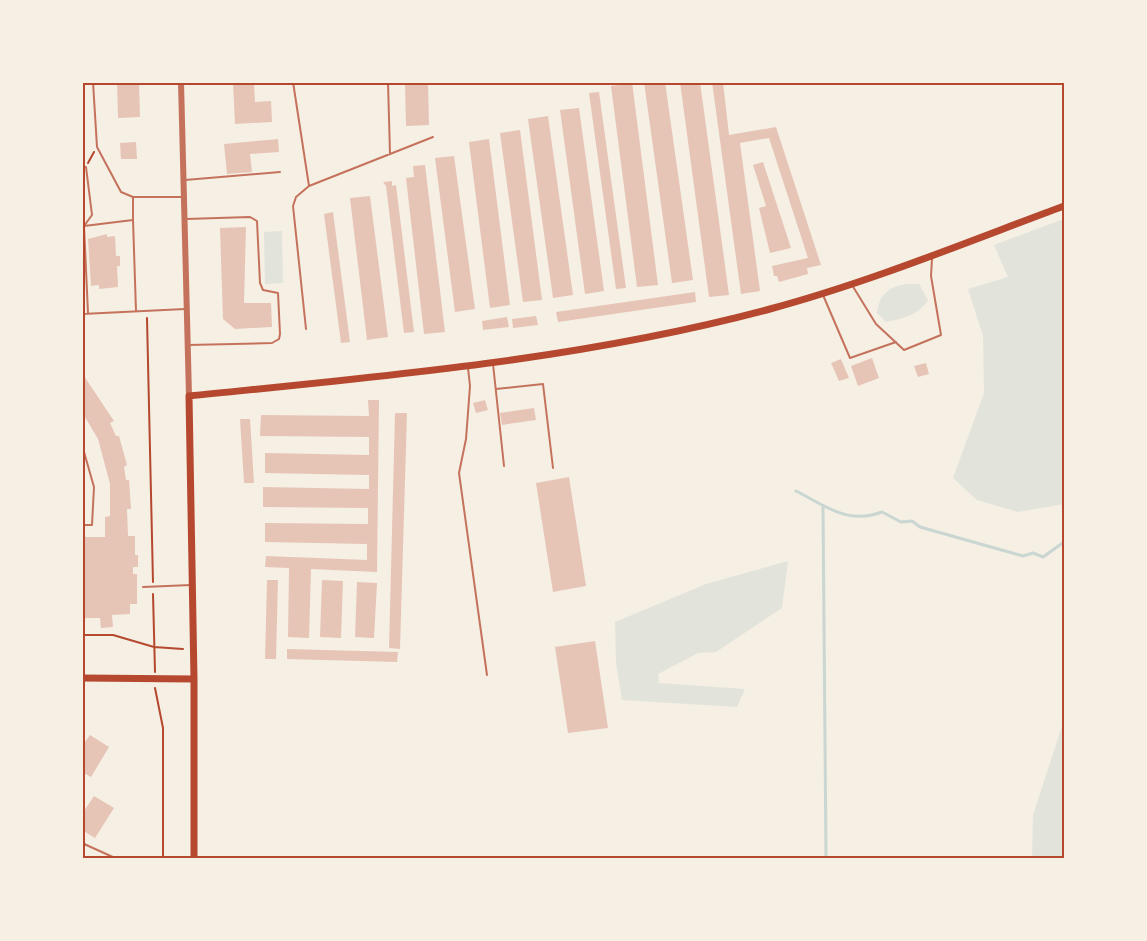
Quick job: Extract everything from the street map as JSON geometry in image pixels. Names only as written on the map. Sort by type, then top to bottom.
[{"type":"main road","points":[[194,858],[194,679],[189,396],[493,364],[663,334],[852,285],[1065,206]]},
{"type":"main road","points":[[82,678],[194,679]]},
{"type":"street","points":[[181,82],[186,196],[189,396]]},
{"type":"lane","points":[[93,82],[97,147],[121,192],[134,197],[186,196]]},
{"type":"lane","points":[[293,82],[309,186]]},
{"type":"lane","points":[[388,82],[390,154]]},
{"type":"lane","points":[[306,329],[293,206],[296,197],[309,186],[433,137]]},
{"type":"lane","points":[[84,167],[92,215],[84,226],[88,313]]},
{"type":"lane","points":[[185,180],[280,172]]},
{"type":"lane","points":[[134,197],[136,311]]},
{"type":"lane","points":[[186,219],[250,217],[257,220],[260,283],[263,290],[278,293],[280,334],[279,339],[272,343],[188,345]]},
{"type":"lane","points":[[84,226],[133,220]]},
{"type":"lane","points":[[852,285],[876,324],[904,350],[941,335],[931,276],[932,256]]},
{"type":"lane","points":[[822,294],[850,358],[896,342]]},
{"type":"lane","points":[[82,314],[187,309]]},
{"type":"lane","points":[[493,364],[504,466]]},
{"type":"lane","points":[[468,367],[470,386],[459,473],[487,675]]},
{"type":"lane","points":[[496,389],[543,384],[553,468]]},
{"type":"lane","points":[[82,446],[94,487],[92,525],[82,525]]},
{"type":"lane","points":[[143,587],[191,585]]},
{"type":"lane","points":[[82,850],[84,844],[115,858]]},
{"type":"path","points":[[84,167],[97,147]]},
{"type":"path","points":[[147,311],[155,672]]},
{"type":"path","points":[[82,635],[113,635],[154,647],[183,649]]},
{"type":"path","points":[[155,688],[163,728],[163,858]]},
{"type":"shaded area","points":[[1064,219],[1064,504],[1018,512],[977,500],[953,478],[984,393],[983,336],[968,289],[1008,277],[994,245]]},
{"type":"shaded area","points":[[282,231],[283,283],[265,284],[264,232]]},
{"type":"shaded area","points":[[908,284],[919,284],[928,300],[915,313],[886,322],[877,313],[880,301],[886,292]]},
{"type":"shaded area","points":[[788,561],[782,608],[716,652],[698,653],[658,674],[659,683],[745,689],[737,707],[622,700],[616,663],[615,622],[706,584]]},
{"type":"shaded area","points":[[1064,720],[1064,858],[1032,858],[1033,815]]},
{"type":"building","points":[[117,82],[139,82],[140,117],[118,118]]},
{"type":"building","points":[[233,82],[254,82],[255,102],[271,101],[272,122],[235,124]]},
{"type":"building","points":[[405,82],[428,82],[429,125],[406,126]]},
{"type":"building","points":[[619,82],[632,82],[658,285],[637,287],[611,86],[619,85]]},
{"type":"building","points":[[644,82],[665,82],[693,280],[672,283]]},
{"type":"building","points":[[680,82],[700,82],[729,295],[709,297]]},
{"type":"building","points":[[712,82],[723,82],[729,135],[776,127],[821,265],[807,268],[808,274],[779,282],[777,276],[774,276],[772,266],[808,258],[769,138],[740,143],[760,291],[741,294]]},
{"type":"building","points":[[599,92],[626,288],[616,289],[589,93]]},
{"type":"building","points":[[579,108],[604,291],[585,294],[560,110]]},
{"type":"building","points":[[548,116],[573,295],[553,298],[528,119]]},
{"type":"building","points":[[520,130],[542,300],[523,302],[500,133]]},
{"type":"building","points":[[278,139],[279,152],[250,154],[252,172],[227,174],[224,144]]},
{"type":"building","points":[[489,139],[510,305],[490,308],[469,142]]},
{"type":"building","points":[[136,142],[137,159],[121,159],[120,143]]},
{"type":"building","points":[[454,156],[475,309],[455,312],[435,158]]},
{"type":"building","points":[[763,162],[791,248],[770,253],[759,208],[766,206],[753,165]]},
{"type":"building","points":[[425,165],[445,332],[424,334],[406,178],[414,177],[413,166]]},
{"type":"building","points":[[392,181],[392,186],[396,185],[414,332],[404,333],[386,186],[383,182]]},
{"type":"building","points":[[370,196],[388,337],[367,340],[350,198]]},
{"type":"building","points":[[333,212],[350,342],[341,343],[324,214]]},
{"type":"building","points":[[246,227],[244,303],[271,303],[272,327],[235,329],[223,319],[220,228]]},
{"type":"building","points":[[107,234],[107,237],[115,236],[116,256],[120,256],[120,266],[117,266],[118,287],[99,289],[99,285],[91,286],[88,239]]},
{"type":"building","points":[[695,292],[696,302],[558,322],[556,312]]},
{"type":"building","points":[[536,316],[538,325],[513,328],[512,319]]},
{"type":"building","points":[[507,317],[509,327],[483,330],[482,321]]},
{"type":"building","points":[[872,358],[879,378],[858,386],[851,366]]},
{"type":"building","points":[[841,359],[849,378],[839,381],[831,363]]},
{"type":"building","points":[[926,363],[929,374],[918,377],[914,366]]},
{"type":"building","points":[[82,373],[114,421],[110,423],[116,436],[119,436],[127,465],[124,467],[126,480],[129,480],[131,509],[127,509],[128,536],[135,536],[135,555],[138,555],[138,567],[133,567],[133,574],[137,574],[137,604],[130,604],[130,614],[112,615],[113,627],[101,628],[100,618],[82,618],[82,537],[105,537],[105,517],[110,516],[110,484],[98,439],[82,412]]},
{"type":"building","points":[[368,400],[379,400],[377,572],[311,569],[309,638],[288,637],[289,568],[265,567],[266,556],[367,560],[367,544],[265,542],[265,523],[368,524],[368,508],[263,507],[263,487],[369,489],[369,475],[265,473],[265,453],[369,455],[369,437],[260,436],[261,415],[369,416]]},
{"type":"building","points":[[485,400],[488,410],[476,413],[473,403]]},
{"type":"building","points":[[534,408],[536,420],[502,425],[500,413]]},
{"type":"building","points":[[395,413],[407,413],[400,649],[389,648]]},
{"type":"building","points":[[240,419],[250,419],[254,483],[244,483]]},
{"type":"building","points":[[569,477],[586,586],[553,592],[536,483]]},
{"type":"building","points":[[267,580],[278,580],[276,659],[265,659]]},
{"type":"building","points":[[322,580],[343,581],[341,638],[320,637]]},
{"type":"building","points":[[357,582],[377,583],[374,638],[355,637]]},
{"type":"building","points":[[595,641],[608,728],[568,733],[555,647]]},
{"type":"building","points":[[287,649],[398,652],[397,662],[287,659]]},
{"type":"building","points":[[90,735],[109,747],[91,777],[82,772],[82,746]]},
{"type":"building","points":[[94,796],[114,808],[95,838],[82,830],[82,814]]},
{"type":"waterway","points":[[796,491],[827,508],[847,515],[858,516],[882,512],[901,522],[912,521],[920,527],[1023,556],[1033,553],[1043,557],[1064,542]]},
{"type":"waterway","points":[[823,506],[826,858]]}]
